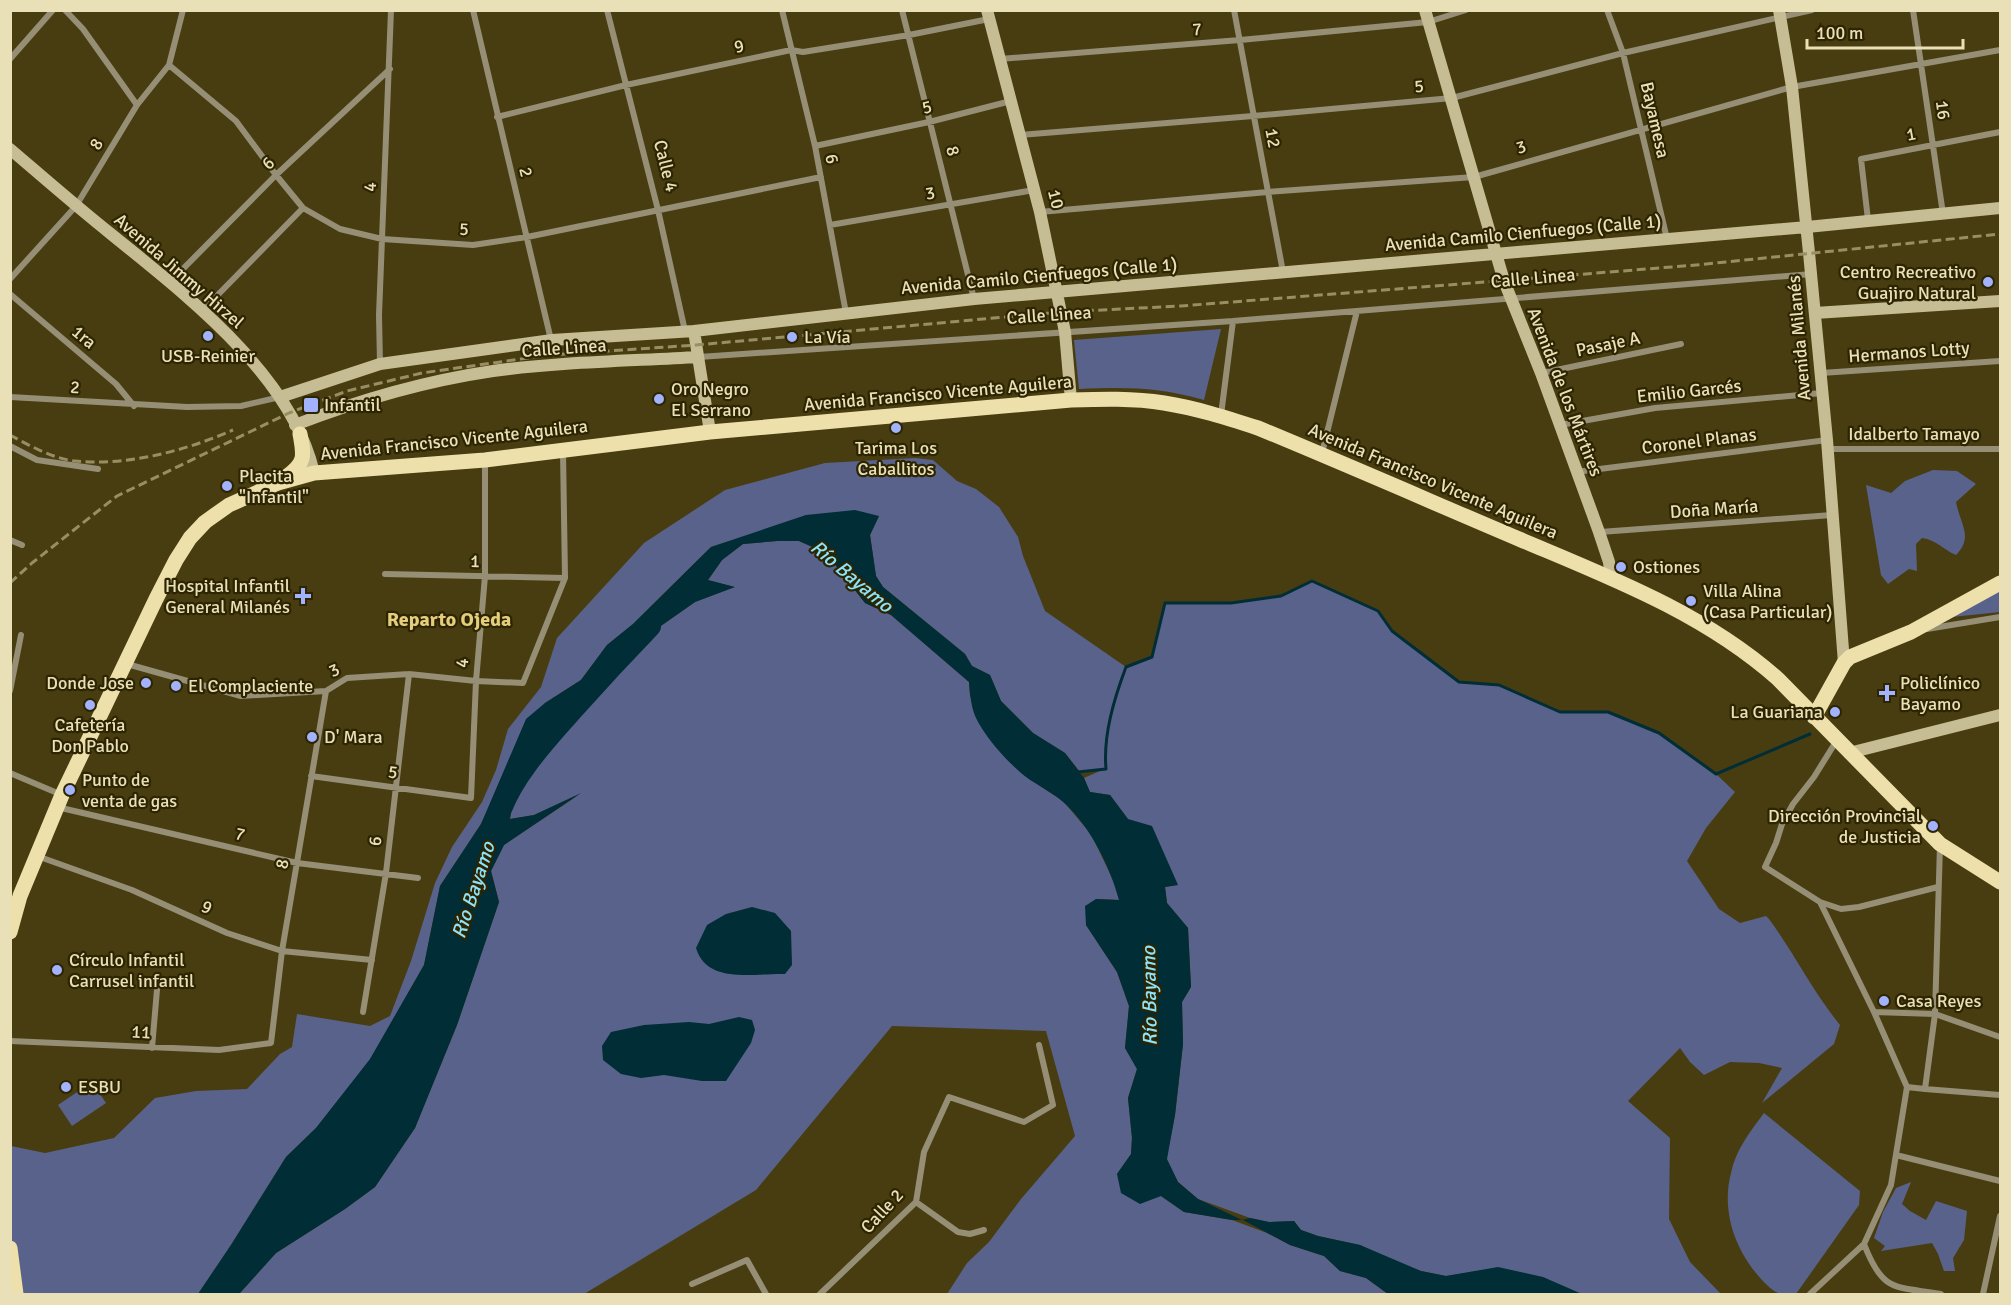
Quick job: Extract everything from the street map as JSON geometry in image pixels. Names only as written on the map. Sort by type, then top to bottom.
[{"type":"main road","name":"Avenida Francisco Vicente Aguilera","points":[[10,932],[20,896],[60,801],[176,560],[190,538],[205,522],[229,505],[278,483],[314,473],[485,460],[710,432],[1071,400],[1118,399],[1164,403],[1221,416],[1322,454],[1611,578],[1706,626],[1735,644],[1770,672],[1940,844],[2001,882]]},
{"type":"main road","points":[[278,483],[296,470],[304,456],[297,429]]},
{"type":"main road","points":[[1814,717],[1844,663],[1850,657],[1911,632],[2001,583]]},
{"type":"main road","points":[[11,1250],[16,1294]]},
{"type":"street","points":[[10,59],[53,10]]},
{"type":"street","points":[[65,10],[83,29],[137,105]]},
{"type":"street","name":"8","points":[[10,279],[76,206],[137,105],[169,65],[183,10]]},
{"type":"street","name":"4","points":[[380,364],[379,315],[391,10]]},
{"type":"street","name":"2","points":[[473,10],[552,340]]},
{"type":"street","name":"Calle 4","points":[[607,10],[689,331],[698,357],[710,432]]},
{"type":"street","name":"6","points":[[782,10],[815,146],[846,314]]},
{"type":"street","name":"8","points":[[902,10],[974,299]]},
{"type":"street","name":"12","points":[[1234,10],[1283,272]]},
{"type":"street","name":"7","points":[[999,59],[1240,40],[1466,10]]},
{"type":"street","name":"Bayamesa","points":[[1607,10],[1623,53],[1667,239]]},
{"type":"street","name":"5","points":[[1019,135],[1452,98],[1779,14],[1812,10]]},
{"type":"street","name":"16","points":[[1913,10],[1943,214]]},
{"type":"street","name":"Avenida Milanés","points":[[1779,14],[1792,87],[1812,274],[1844,663]]},
{"type":"street","name":"9","points":[[497,117],[790,50],[803,52],[909,35],[988,15]]},
{"type":"street","name":"10","points":[[988,15],[1035,190],[1058,292],[1065,332],[1071,400]]},
{"type":"street","name":"Avenida de los Mártires","points":[[1427,16],[1510,298],[1541,373],[1599,532],[1609,562],[1611,578]]},
{"type":"street","name":"3","points":[[1040,212],[1474,177],[1792,87],[2001,50]]},
{"type":"street","name":"5","points":[[169,65],[236,121],[303,208],[340,229],[382,239],[472,245],[527,237],[821,177]]},
{"type":"street","name":"6","points":[[170,282],[276,175],[390,69]]},
{"type":"street","name":"5","points":[[815,146],[929,122],[1011,101]]},
{"type":"street","name":"1","points":[[1868,220],[1861,159],[2001,132]]},
{"type":"street","name":"Avenida Jimmy Hirzel","points":[[10,149],[170,282],[227,333],[280,397],[297,429],[314,473]]},
{"type":"street","name":"3","points":[[830,225],[1035,190]]},
{"type":"street","points":[[203,310],[303,208]]},
{"type":"street","name":"Avenida Camilo Cienfuegos (Calle 1)","points":[[280,397],[380,364],[552,340],[689,331],[974,299],[1807,227],[2001,208]]},
{"type":"street","name":"Calle Linea","points":[[297,429],[343,407],[395,392],[493,371],[1233,321],[1812,274]]},
{"type":"street","name":"1ra","points":[[10,294],[116,384],[134,406]]},
{"type":"street","points":[[1815,313],[2001,301]]},
{"type":"street","points":[[1322,454],[1357,311]]},
{"type":"street","points":[[1221,416],[1233,321]]},
{"type":"street","name":"Pasaje A","points":[[1541,373],[1681,344]]},
{"type":"street","name":"Hermanos Lotty","points":[[1820,374],[2001,361]]},
{"type":"street","name":"Emilio Garcés","points":[[1560,425],[1655,408],[1822,393]]},
{"type":"street","name":"2","points":[[10,397],[134,406],[241,406],[280,397]]},
{"type":"street","name":"Idalberto Tamayo","points":[[1827,444],[2001,449]]},
{"type":"street","name":"Coronel Planas","points":[[1576,472],[1827,444]]},
{"type":"street","points":[[10,446],[37,460],[98,469]]},
{"type":"street","points":[[563,449],[565,578]]},
{"type":"street","name":"4","points":[[471,798],[476,681],[485,576],[485,460]]},
{"type":"street","name":"Doña María","points":[[1599,532],[1832,515]]},
{"type":"street","points":[[10,540],[22,545]]},
{"type":"street","name":"1","points":[[385,574],[565,578]]},
{"type":"street","name":"3","points":[[126,664],[241,696],[326,691],[347,678],[409,674],[523,683],[565,578]]},
{"type":"street","points":[[1911,632],[2001,617]]},
{"type":"street","points":[[10,691],[21,635]]},
{"type":"street","name":"6","points":[[363,1012],[386,873],[409,674]]},
{"type":"street","name":"8","points":[[271,1043],[282,951],[326,691]]},
{"type":"street","points":[[1849,753],[2001,716]]},
{"type":"street","points":[[1837,740],[1814,777],[1793,804],[1782,824],[1766,867],[1820,902],[1841,909],[1859,907],[1938,887]]},
{"type":"street","name":"7","points":[[10,773],[60,801],[297,863],[418,878]]},
{"type":"street","name":"5","points":[[311,776],[471,798]]},
{"type":"street","points":[[1925,1089],[1935,1014],[1940,844]]},
{"type":"street","name":"9","points":[[36,856],[132,890],[227,933],[282,951],[372,960]]},
{"type":"street","points":[[1810,1294],[1864,1244],[1890,1185],[1907,1087],[1874,1012],[1820,902]]},
{"type":"street","points":[[152,1048],[158,978]]},
{"type":"street","points":[[1874,1012],[1935,1014],[2001,1037]]},
{"type":"street","name":"11","points":[[10,1041],[219,1050],[271,1043]]},
{"type":"street","name":"Calle 2","points":[[820,1294],[916,1203],[924,1152],[949,1097],[1024,1122],[1053,1105],[1039,1045]]},
{"type":"street","points":[[1907,1087],[2001,1095]]},
{"type":"street","points":[[1896,1155],[2001,1181]]},
{"type":"street","points":[[916,1203],[958,1232],[970,1234],[984,1230]]},
{"type":"street","points":[[1983,1294],[2001,1216]]},
{"type":"street","points":[[1864,1244],[1881,1278],[1893,1286],[1941,1294]]},
{"type":"street","points":[[692,1284],[747,1260],[766,1294]]},
{"type":"shaded area","points":[[1221,329],[1204,400],[1142,389],[1079,389],[1074,340]]},
{"type":"shaded area","points":[[915,458],[933,460],[957,481],[976,489],[999,507],[1018,537],[1023,556],[1045,611],[1126,667],[1152,657],[1165,603],[1231,603],[1281,596],[1312,581],[1378,611],[1392,631],[1459,682],[1499,686],[1560,712],[1608,712],[1659,733],[1716,774],[1735,792],[1706,828],[1687,861],[1719,909],[1740,923],[1766,916],[1769,919],[1840,1025],[1834,1044],[1762,1103],[1782,1068],[1759,1063],[1730,1062],[1704,1075],[1690,1062],[1680,1048],[1628,1101],[1670,1138],[1669,1219],[1690,1262],[1721,1294],[1582,1294],[1478,1271],[1446,1276],[1421,1271],[1360,1245],[1301,1230],[1294,1221],[1269,1222],[1250,1218],[1198,1199],[1178,1182],[1166,1159],[1175,1115],[1183,1044],[1182,1002],[1191,987],[1188,928],[1167,903],[1165,887],[1177,885],[1110,795],[1090,792],[1084,778],[1102,770],[1081,773],[1065,753],[1033,733],[1001,701],[990,675],[972,666],[965,654],[883,587],[876,576],[870,535],[879,516],[759,532],[711,547],[633,624],[607,645],[581,680],[545,703],[498,788],[481,824],[440,886],[424,965],[370,1060],[316,1128],[286,1157],[198,1294],[11,1294],[11,1146],[45,1153],[114,1138],[155,1098],[196,1091],[247,1089],[280,1054],[292,1047],[297,1014],[370,1026],[390,1016],[411,961],[435,883],[452,847],[482,802],[496,770],[508,729],[541,687],[557,638],[644,543],[725,490],[825,463]]},
{"type":"shaded area","points":[[1933,470],[1957,471],[1976,484],[1956,502],[1964,530],[1964,542],[1956,555],[1922,538],[1916,544],[1917,571],[1909,569],[1888,584],[1881,575],[1866,485],[1891,493],[1905,481]]},
{"type":"shaded area","points":[[799,541],[826,553],[865,603],[891,615],[969,682],[970,696],[1021,773],[1063,801],[1091,834],[1114,882],[1119,900],[1096,899],[1086,925],[1117,972],[1129,1006],[1125,1048],[1137,1069],[1128,1098],[1132,1138],[1131,1154],[1117,1174],[1161,1196],[1184,1212],[1232,1220],[1267,1233],[1290,1245],[1324,1256],[1340,1271],[1366,1278],[1388,1294],[947,1294],[967,1263],[989,1242],[1021,1199],[1075,1136],[1046,1031],[892,1026],[756,1190],[584,1294],[239,1294],[276,1253],[375,1187],[415,1128],[457,1025],[499,902],[491,871],[504,845],[577,796],[534,815],[510,819],[516,777],[549,727],[608,663],[695,602],[734,587],[708,580],[722,560],[743,544]]},
{"type":"shaded area","points":[[2000,589],[2000,612],[1952,617]]},
{"type":"shaded area","points":[[92,1082],[106,1103],[72,1126],[58,1105]]},
{"type":"shaded area","points":[[1764,1113],[1860,1191],[1859,1205],[1796,1294],[1780,1294],[1761,1279],[1737,1243],[1729,1216],[1728,1187],[1733,1164],[1744,1141]]},
{"type":"shaded area","points":[[1911,1182],[1902,1204],[1926,1220],[1936,1201],[1967,1211],[1964,1240],[1953,1258],[1955,1271],[1944,1271],[1932,1243],[1881,1251],[1885,1246],[1874,1238],[1883,1212],[1896,1188]]},
{"type":"water","points":[[855,510],[879,516],[870,535],[876,576],[883,587],[965,654],[972,666],[990,675],[1001,701],[1033,733],[1065,753],[1084,778],[1090,792],[1110,795],[1128,819],[1152,826],[1178,885],[1165,887],[1167,903],[1188,928],[1191,987],[1182,1002],[1183,1044],[1175,1115],[1167,1159],[1178,1182],[1198,1199],[1242,1220],[1184,1212],[1161,1196],[1140,1204],[1121,1193],[1117,1174],[1131,1154],[1132,1138],[1128,1098],[1137,1069],[1125,1048],[1129,1006],[1117,972],[1086,925],[1085,906],[1096,899],[1119,900],[1110,873],[1090,833],[1072,810],[1052,793],[1020,772],[990,740],[974,714],[969,682],[891,615],[865,603],[826,553],[799,541],[777,541],[743,544],[722,560],[708,580],[735,587],[695,602],[608,663],[549,727],[516,777],[510,819],[534,815],[581,793],[504,845],[491,871],[499,902],[457,1025],[415,1128],[375,1187],[276,1253],[239,1294],[198,1294],[286,1157],[316,1128],[370,1059],[424,965],[440,886],[481,824],[526,719],[545,703],[581,680],[607,645],[633,624],[711,547],[806,515]]},
{"type":"water","points":[[752,907],[775,913],[791,931],[792,965],[785,974],[733,975],[721,972],[710,968],[702,960],[696,948],[707,925],[726,914]]},
{"type":"water","points":[[739,1017],[752,1020],[755,1030],[751,1043],[726,1081],[702,1081],[664,1075],[641,1078],[621,1074],[603,1060],[602,1046],[611,1032],[644,1025],[689,1022],[709,1024]]},
{"type":"water","points":[[1250,1218],[1269,1222],[1294,1221],[1301,1230],[1360,1245],[1421,1271],[1446,1276],[1498,1267],[1543,1277],[1582,1294],[1388,1294],[1366,1278],[1340,1271],[1324,1256],[1290,1245],[1242,1220]]},
{"type":"waterway","points":[[1078,772],[1106,769],[1108,730],[1126,667],[1152,657],[1165,603],[1231,603],[1281,596],[1312,581],[1378,611],[1392,631],[1459,682],[1499,685],[1560,712],[1608,712],[1659,733],[1716,774],[1810,734]]},
{"type":"waterway","name":"Río Bayamo","points":[[503,809],[517,782],[543,746],[652,627]]},
{"type":"railway","points":[[10,583],[117,496],[289,413],[347,391],[422,373],[549,355],[696,345],[1061,312],[1181,306],[1696,265],[2000,234]]},
{"type":"railway","points":[[10,435],[59,458],[95,462],[156,455],[215,438],[233,430]]},
{"type":"place","name":"Centro Recreativo Guajiro Natural","points":[[1988,282]]},
{"type":"place","name":"USB-Reinier","points":[[208,336]]},
{"type":"place","name":"La Vía","points":[[792,337]]},
{"type":"place","name":"Oro Negro El Serrano","points":[[659,399]]},
{"type":"place","name":"Infantil","points":[[311,405]]},
{"type":"place","name":"Tarima Los Caballitos","points":[[896,428]]},
{"type":"place","name":"Placita \"Infantil\"","points":[[227,486]]},
{"type":"place","name":"Ostiones","points":[[1621,567]]},
{"type":"place","name":"Hospital Infantil General Milanés","points":[[303,596]]},
{"type":"place","name":"Villa Alina (Casa Particular)","points":[[1691,601]]},
{"type":"place","name":"Donde Jose","points":[[146,683]]},
{"type":"place","name":"El Complaciente","points":[[176,686]]},
{"type":"place","name":"Policlínico Bayamo","points":[[1887,693]]},
{"type":"place","name":"Cafetería Don Pablo","points":[[90,705]]},
{"type":"place","name":"La Guariana","points":[[1835,712]]},
{"type":"place","name":"D' Mara","points":[[312,737]]},
{"type":"place","name":"Punto de venta de gas","points":[[70,790]]},
{"type":"place","name":"Dirección Provincial de Justicia","points":[[1933,826]]},
{"type":"place","name":"Círculo Infantil Carrusel infantil","points":[[57,970]]},
{"type":"place","name":"Casa Reyes","points":[[1884,1001]]},
{"type":"place","name":"ESBU","points":[[66,1087]]},
{"type":"district","name":"Reparto Ojeda","points":[[449,619]]}]
